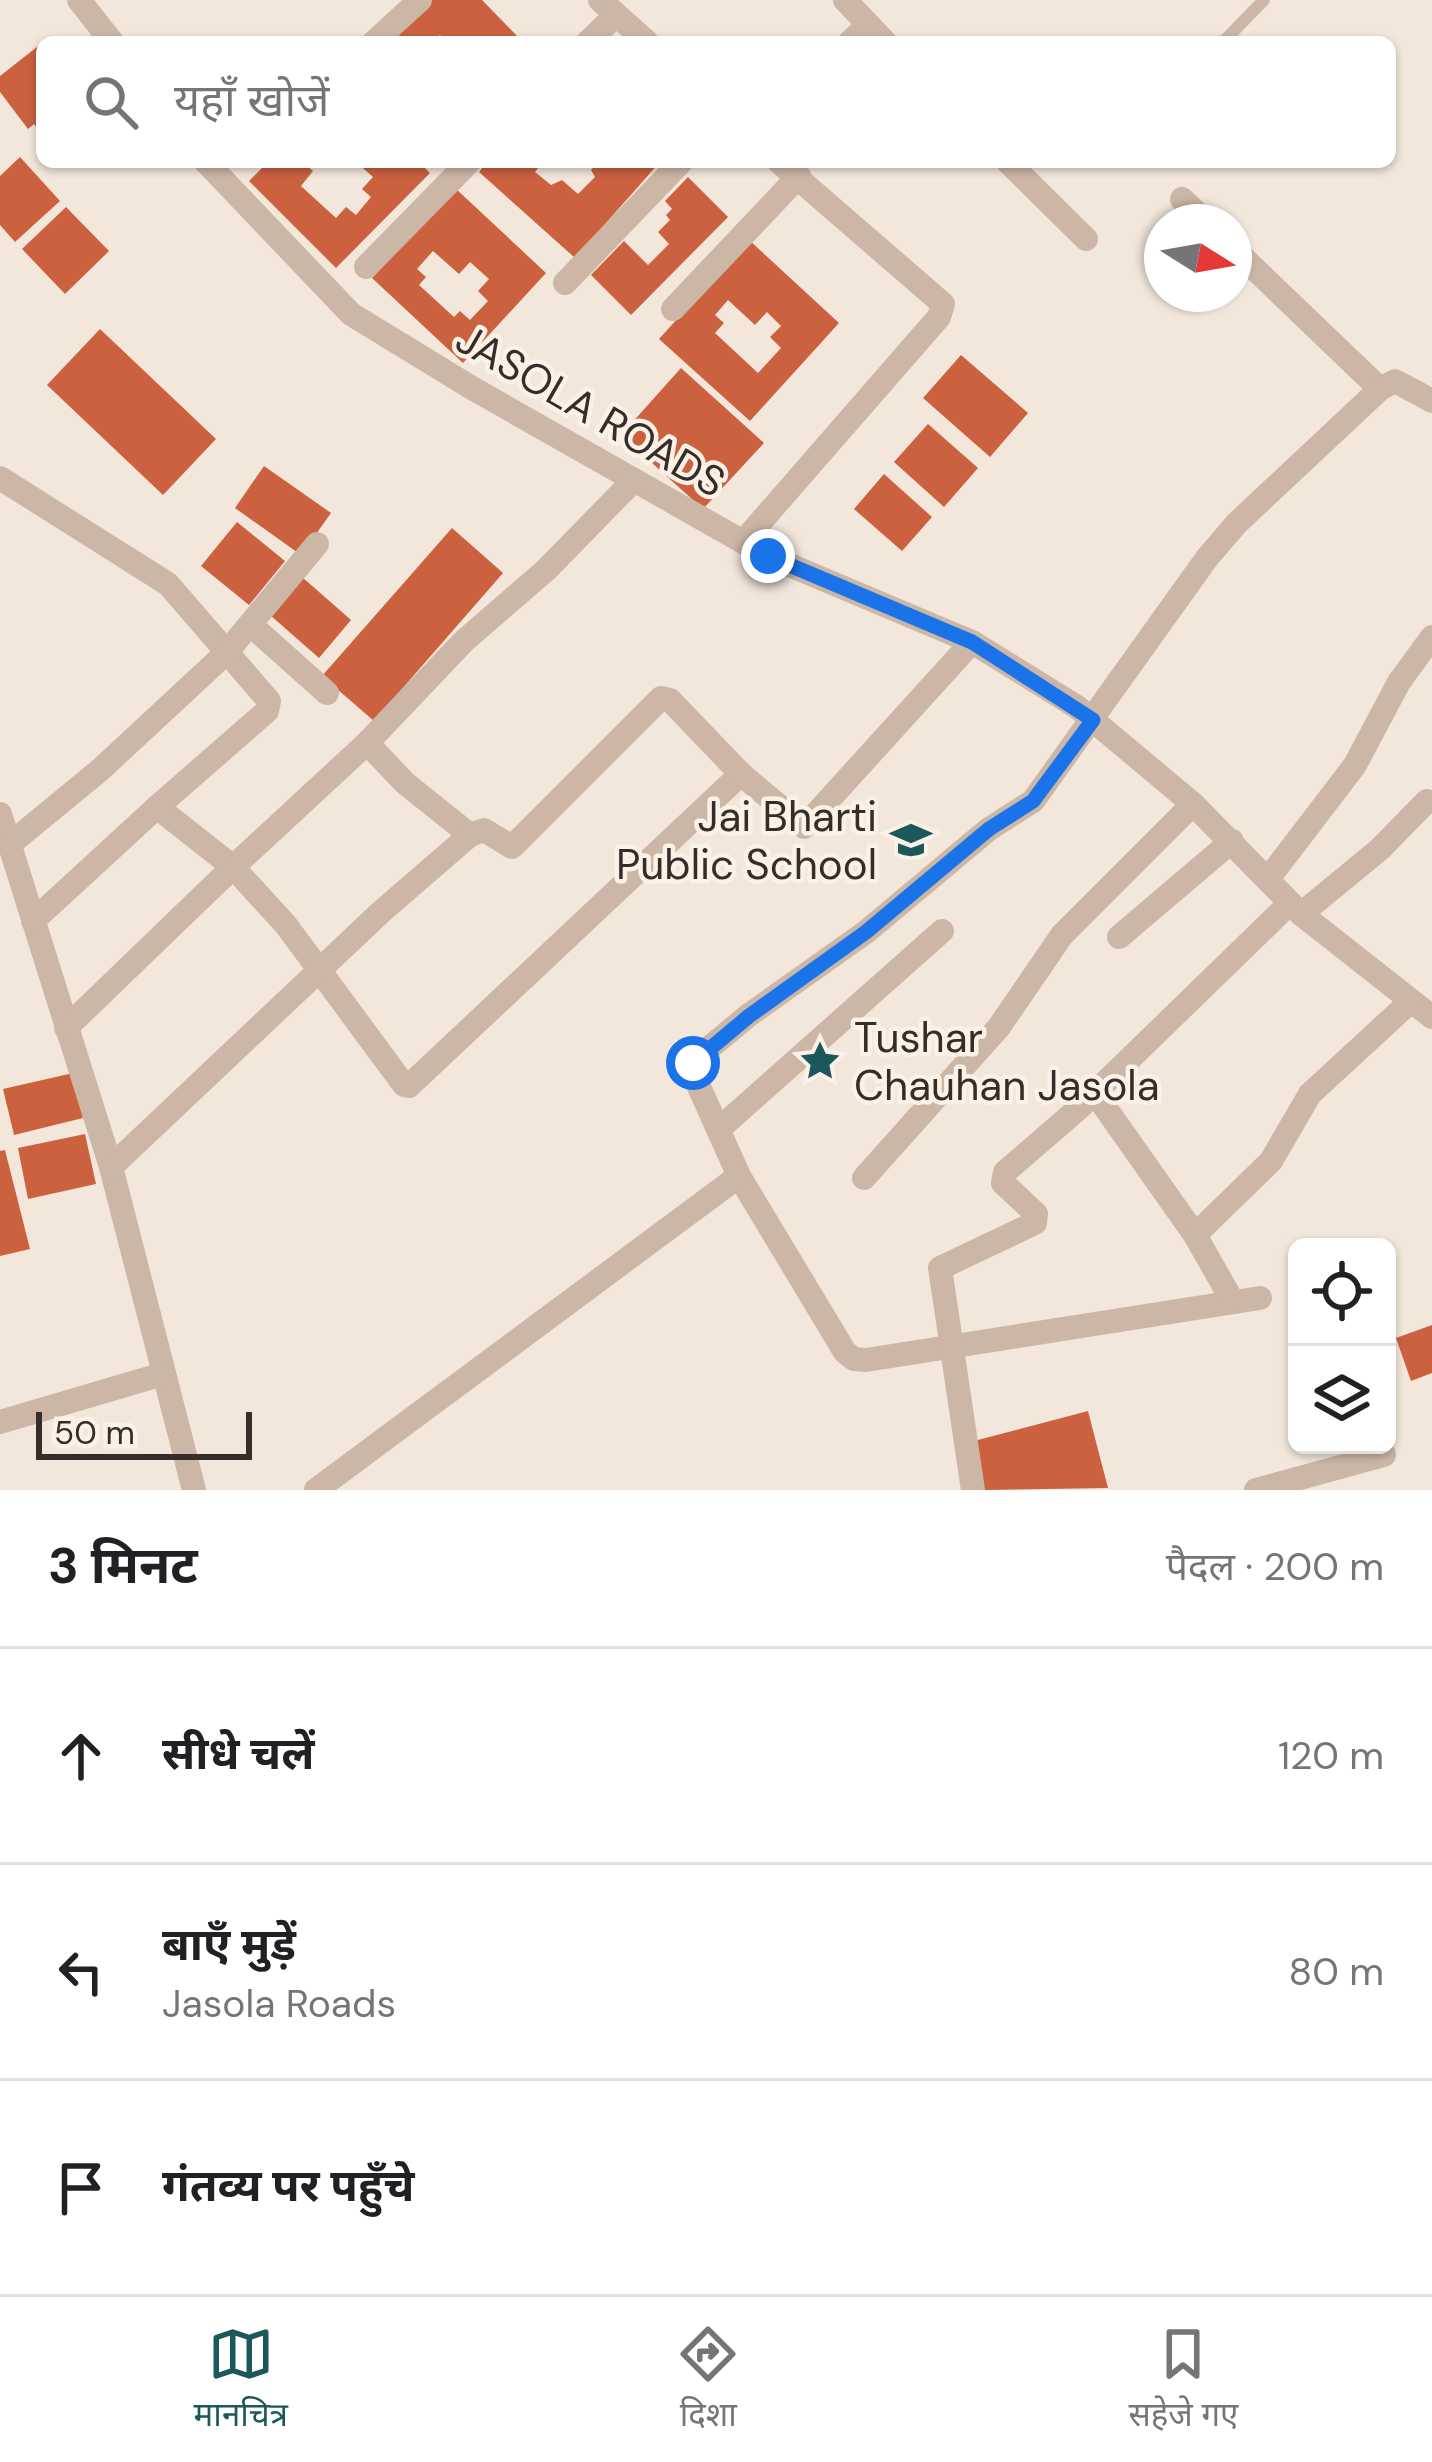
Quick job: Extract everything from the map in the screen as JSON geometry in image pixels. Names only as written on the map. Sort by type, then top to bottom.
[{"type":"street","points":[[79,0],[107,36]]},
{"type":"street","points":[[381,36],[420,0]]},
{"type":"street","points":[[845,0],[868,36]]},
{"type":"street","points":[[591,36],[608,7],[640,36]]},
{"type":"street","points":[[366,267],[463,168]]},
{"type":"street","points":[[565,283],[675,168]]},
{"type":"street","points":[[1013,168],[1086,239]]},
{"type":"street","points":[[674,309],[789,169],[938,297],[942,311],[743,542]]},
{"type":"street","name":"JASOLA ROADS","points":[[213,171],[351,314],[743,542],[972,642],[1093,720],[1193,804],[1295,909],[1432,1017]]},
{"type":"street","points":[[1182,199],[1187,204]]},
{"type":"street","points":[[1252,266],[1380,389]]},
{"type":"street","points":[[1260,1298],[866,1360],[845,1352],[739,1176],[692,1070],[697,1058],[866,932],[989,829],[1033,801],[1175,600],[1237,523],[1380,389],[1395,381],[1432,401]]},
{"type":"street","points":[[0,478],[168,584],[270,706],[33,921]]},
{"type":"street","points":[[66,1028],[367,743],[455,650],[546,569],[634,480]]},
{"type":"street","points":[[10,844],[100,770],[226,653],[316,544]]},
{"type":"street","points":[[252,626],[327,693]]},
{"type":"street","points":[[1268,879],[1362,755],[1399,682],[1432,637]]},
{"type":"street","points":[[111,1168],[381,912],[470,836],[484,830],[512,847],[662,698],[670,700],[799,826],[808,825],[972,642]]},
{"type":"street","points":[[367,743],[405,783],[470,836]]},
{"type":"street","points":[[157,807],[264,897],[409,1086],[742,774]]},
{"type":"street","points":[[973,1490],[938,1271],[1035,1222],[1036,1214],[1003,1183],[1004,1172],[1295,909],[1380,849],[1427,801]]},
{"type":"street","points":[[864,1178],[998,1028],[1062,935],[1193,804]]},
{"type":"street","points":[[0,814],[111,1168],[194,1490]]},
{"type":"street","points":[[1119,937],[1232,841]]},
{"type":"street","points":[[718,1129],[942,931]]},
{"type":"street","points":[[1196,1235],[1271,1161],[1310,1094],[1411,1001]]},
{"type":"street","points":[[1095,1093],[1196,1235],[1233,1302]]},
{"type":"street","points":[[316,1490],[739,1176]]},
{"type":"street","points":[[0,1422],[163,1374]]},
{"type":"street","points":[[1256,1490],[1384,1455]]},
{"type":"lane","points":[[1229,36],[1264,0]]},
{"type":"building","points":[[430,0],[482,0],[517,36],[440,35],[393,36]]},
{"type":"building","points":[[36,48],[36,126],[28,129],[0,92],[0,76]]},
{"type":"building","points":[[20,157],[60,201],[15,242],[0,225],[0,176]]},
{"type":"building","points":[[262,168],[310,168],[313,171],[301,186],[336,218],[346,207],[356,215],[371,197],[362,189],[373,177],[363,168],[425,168],[430,173],[336,268],[249,181]]},
{"type":"building","points":[[482,168],[538,168],[535,172],[551,185],[562,180],[578,194],[595,177],[593,168],[655,168],[575,258],[479,172]]},
{"type":"building","points":[[688,177],[728,217],[631,315],[591,275],[624,241],[648,265],[669,244],[658,232],[670,220],[666,215],[672,209],[665,201]]},
{"type":"building","points":[[455,188],[546,273],[463,363],[372,278]],"holes":[[[433,251],[459,274],[470,262],[489,279],[478,291],[488,301],[470,320],[460,311],[454,317],[419,285],[426,277],[417,269]]]},
{"type":"building","points":[[66,207],[109,251],[65,294],[22,249]]},
{"type":"building","points":[[749,240],[839,323],[750,421],[659,339]],"holes":[[[728,300],[755,325],[767,312],[781,326],[770,337],[781,348],[758,373],[715,333],[724,323],[715,315]]]},
{"type":"building","points":[[100,329],[216,439],[163,495],[47,385]]},
{"type":"building","points":[[961,355],[1028,413],[990,457],[923,398]]},
{"type":"building","points":[[681,368],[764,443],[703,509],[621,435]]},
{"type":"building","points":[[928,424],[978,468],[944,507],[894,462]]},
{"type":"building","points":[[264,466],[331,513],[301,555],[235,508]]},
{"type":"building","points":[[884,474],[932,517],[902,551],[854,509]]},
{"type":"building","points":[[237,522],[285,561],[249,605],[201,566]]},
{"type":"building","points":[[452,528],[503,573],[374,721],[322,676]]},
{"type":"building","points":[[302,577],[351,620],[319,658],[270,615]]},
{"type":"building","points":[[73,1073],[83,1118],[14,1135],[3,1089]]},
{"type":"building","points":[[85,1134],[96,1184],[28,1199],[18,1148]]},
{"type":"building","points":[[5,1150],[30,1249],[0,1256],[0,1151]]},
{"type":"building","points":[[1432,1325],[1432,1373],[1411,1381],[1396,1338]]},
{"type":"building","points":[[1088,1411],[1108,1488],[983,1490],[970,1442]]},
{"type":"place","name":"Jai Bharti Public School","points":[[911,840]]},
{"type":"place","name":"Tushar Chauhan Jasola","points":[[820,1061]]},
{"type":"route","points":[[693,1063],[749,1016],[866,932],[989,829],[1033,801],[1093,720],[972,642],[768,556]]}]
